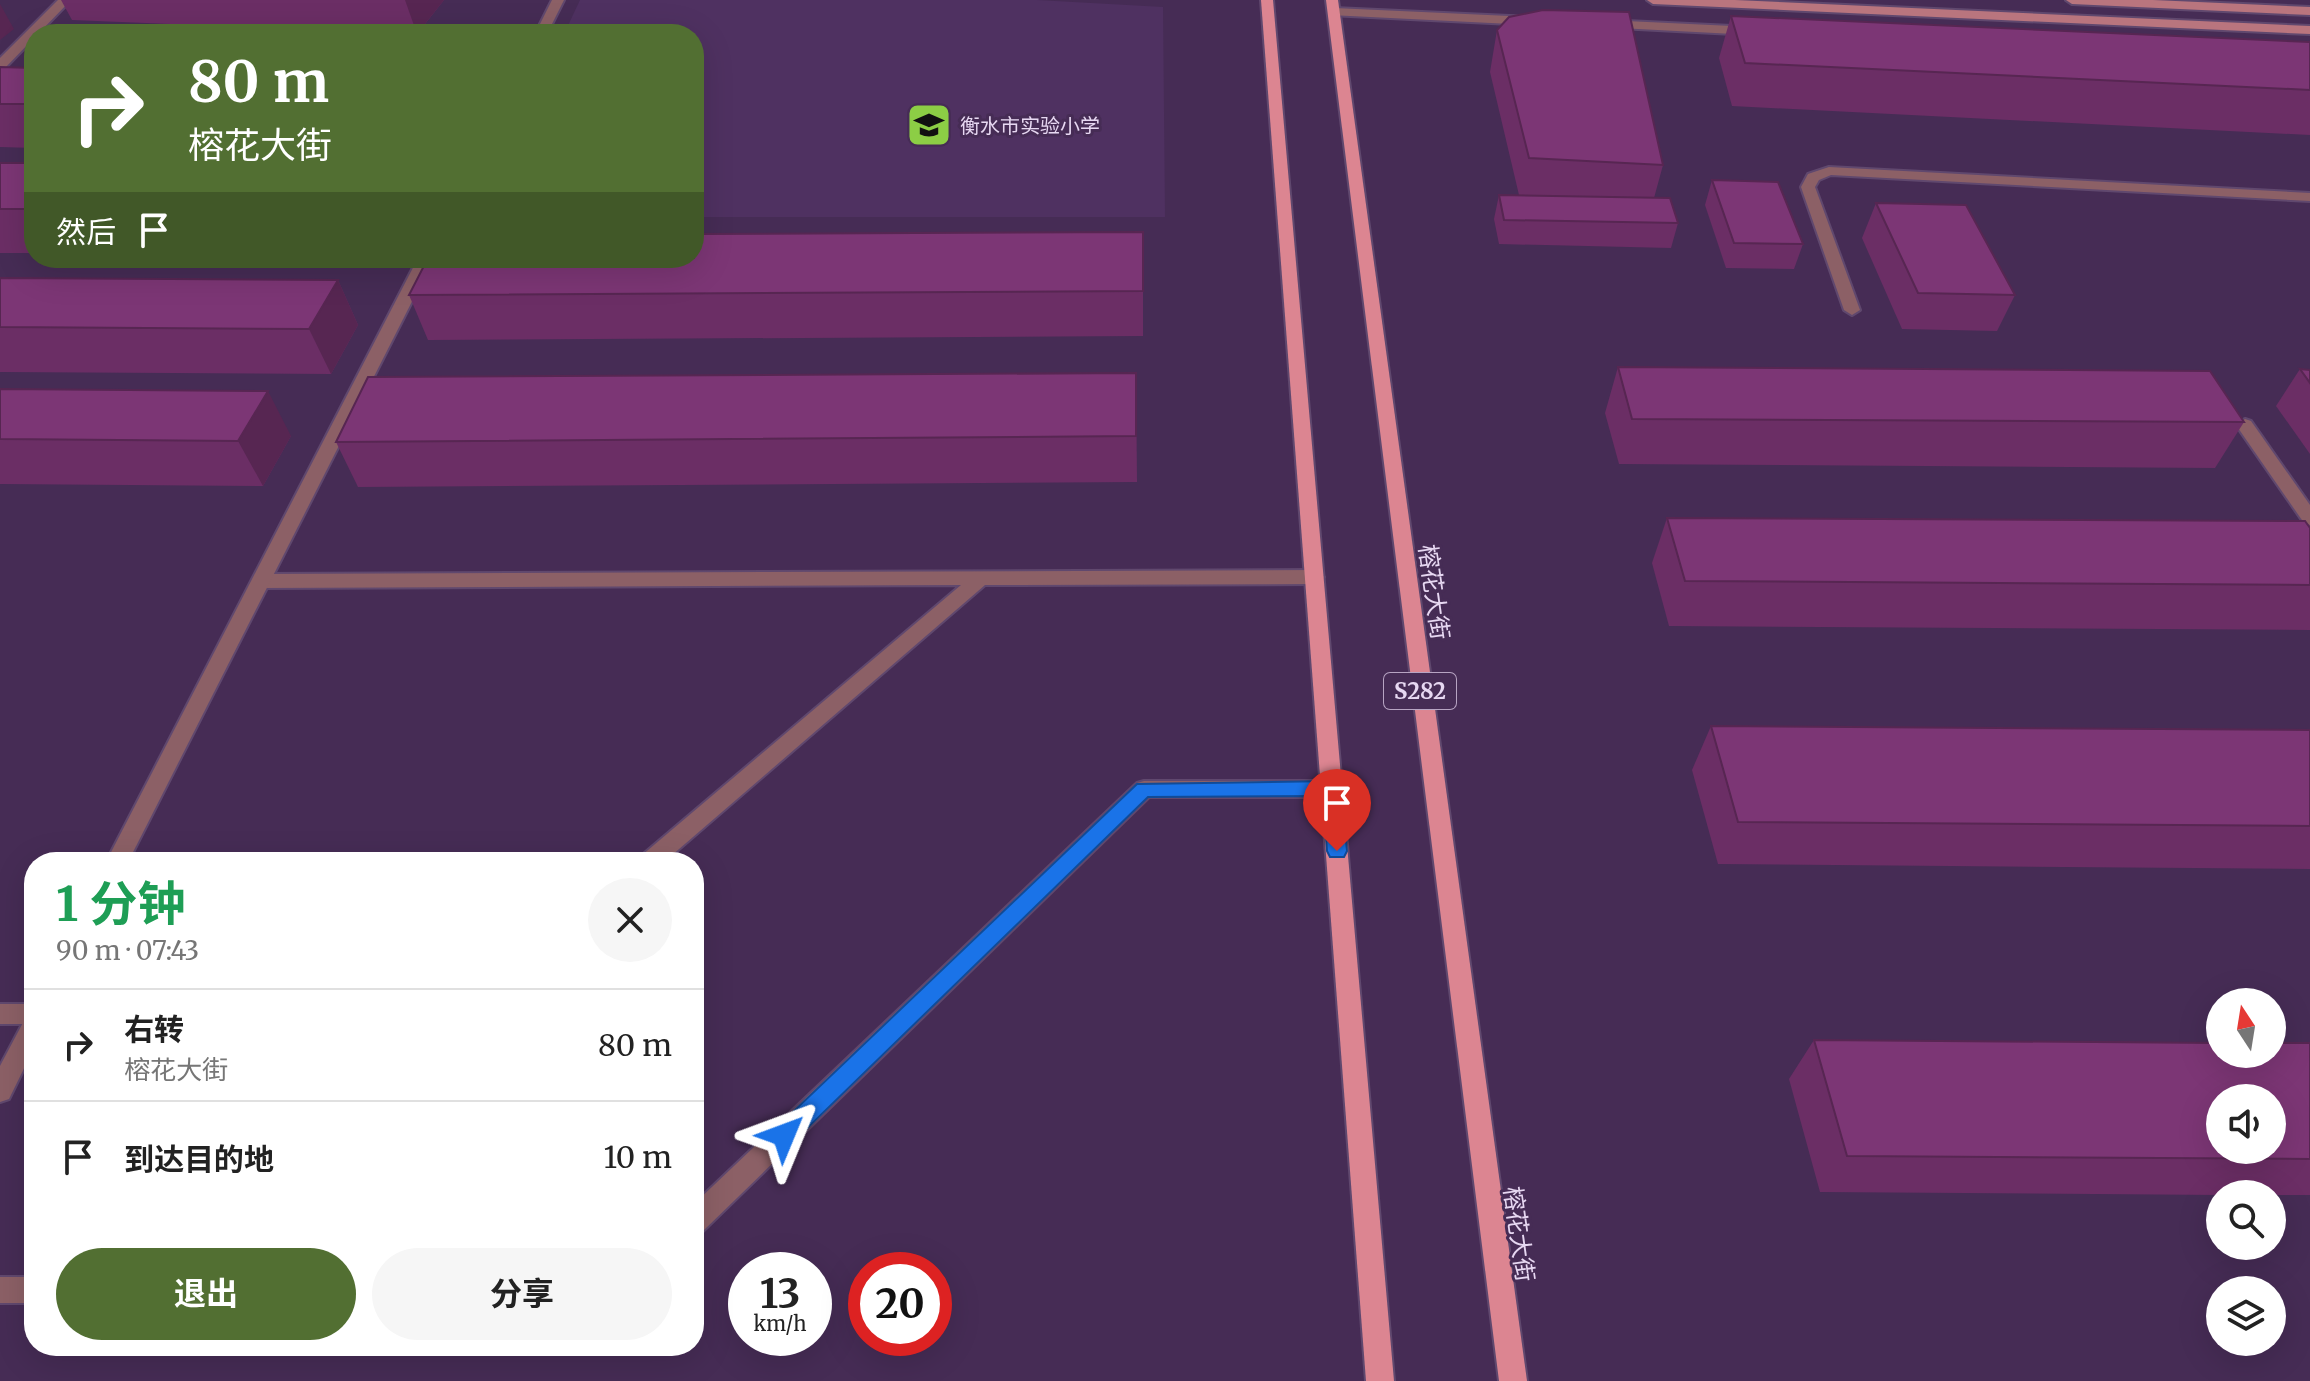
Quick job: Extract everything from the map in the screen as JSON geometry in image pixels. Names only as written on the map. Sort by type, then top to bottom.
[{"type":"main road","points":[[1267,0],[1380,1381]]},
{"type":"main road","points":[[1653,0],[2310,30]]},
{"type":"main road","points":[[2072,0],[2249,4],[2310,11]]},
{"type":"main road","name":"榕花大街","points":[[1333,6],[1389,458],[1513,1381]]},
{"type":"street","points":[[41,24],[65,0]]},
{"type":"street","points":[[546,24],[558,0]]},
{"type":"street","points":[[1333,6],[1543,21]]},
{"type":"street","points":[[1591,23],[1767,31]]},
{"type":"street","points":[[0,65],[24,41]]},
{"type":"street","points":[[1852,310],[1808,187],[1813,177],[1829,171],[2310,197]]},
{"type":"street","points":[[122,852],[421,268]]},
{"type":"street","points":[[2245,425],[2310,519]]},
{"type":"street","points":[[261,581],[1315,577]]},
{"type":"street","points":[[661,852],[981,578]]},
{"type":"street","points":[[704,1212],[1144,789],[1332,789]]},
{"type":"street","points":[[0,1014],[24,1014]]},
{"type":"street","points":[[0,1091],[24,1044]]},
{"type":"street","points":[[0,1290],[24,1290]]},
{"type":"shaded area","name":"衡水市实验小学","points":[[580,0],[1037,0],[1163,7],[1165,217],[704,217],[704,24],[569,24]]},
{"type":"building","points":[[1543,10],[1629,12],[1663,165],[1529,158],[1497,30],[1509,17]]},
{"type":"building","points":[[1731,16],[2310,42],[2310,90],[1745,63]]},
{"type":"building","points":[[0,67],[24,68],[24,104],[0,104]]},
{"type":"building","points":[[0,163],[24,163],[24,209],[0,209]]},
{"type":"building","points":[[1712,180],[1778,182],[1803,244],[1734,243]]},
{"type":"building","points":[[1499,195],[1670,198],[1678,223],[1504,220]]},
{"type":"building","points":[[1876,203],[1966,205],[2015,295],[1918,293]]},
{"type":"building","points":[[1143,232],[1143,291],[409,295],[423,268],[704,268],[704,234]]},
{"type":"building","points":[[0,278],[338,280],[309,329],[0,327]]},
{"type":"building","points":[[1618,367],[2210,371],[2244,422],[1632,419]]},
{"type":"building","points":[[2300,369],[2310,370],[2310,383]]},
{"type":"building","points":[[1136,373],[1136,436],[336,442],[368,377]]},
{"type":"building","points":[[0,389],[268,391],[238,441],[0,439]]},
{"type":"building","points":[[1667,518],[2305,521],[2310,528],[2310,585],[1685,581]]},
{"type":"building","points":[[1711,726],[2310,730],[2310,826],[1738,822]]},
{"type":"building","points":[[1814,1040],[2206,1043],[2206,1068],[2286,1068],[2286,1043],[2310,1043],[2310,1159],[2286,1159],[2286,1084],[2206,1084],[2206,1158],[1847,1156]]},
{"type":"place","name":"衡水市实验小学","points":[[929,125]]},
{"type":"route","points":[[784,1135],[1144,789],[1332,789],[1337,851]]}]
